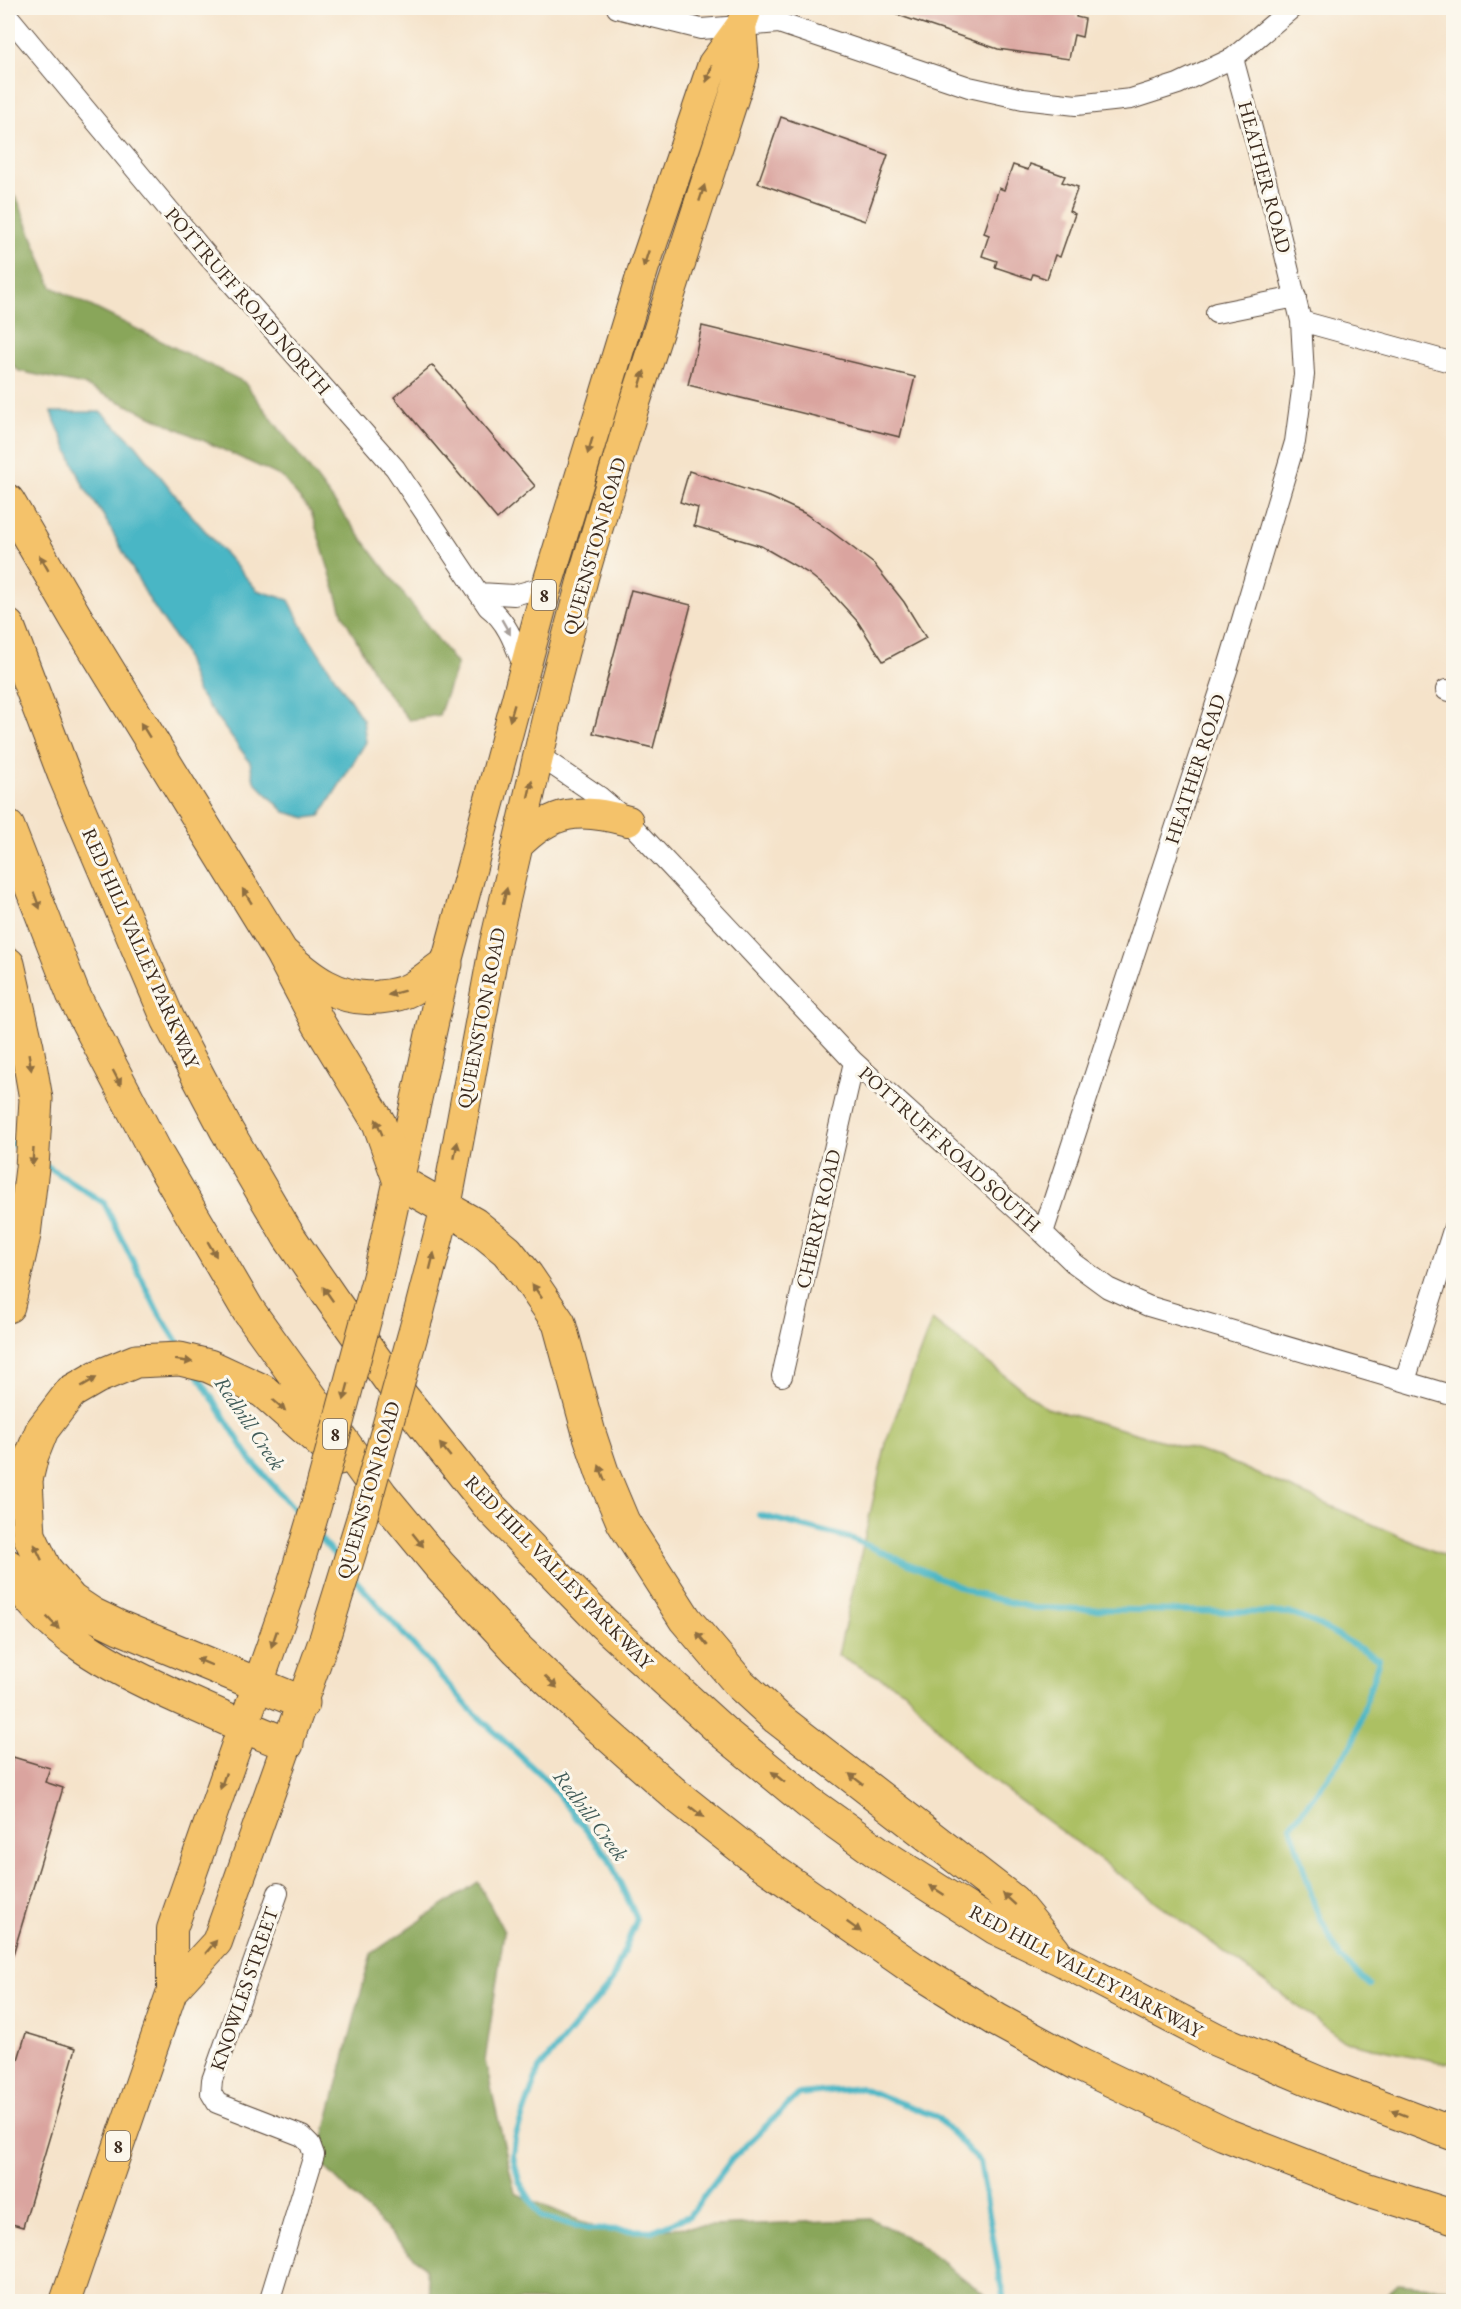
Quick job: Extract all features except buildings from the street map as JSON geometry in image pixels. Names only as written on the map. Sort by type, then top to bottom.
[{"type":"highway","points":[[8,501],[76,618],[281,952],[319,1024],[379,1123],[400,1182],[474,1224],[507,1251],[559,1323],[589,1433],[623,1522],[685,1619],[740,1684],[769,1711],[1013,1901],[1061,1959]]},
{"type":"highway","name":"RED HILL VALLEY PARKWAY","points":[[8,626],[64,774],[168,1019],[227,1131],[289,1237],[399,1393],[489,1506],[603,1623],[723,1732],[808,1802],[879,1853],[996,1928],[1215,2039],[1321,2084],[1454,2134]]},
{"type":"highway","points":[[8,827],[73,994],[156,1153],[248,1310],[381,1495],[439,1565],[517,1649],[677,1796],[778,1875],[914,1968],[998,2020],[1078,2064],[1224,2134],[1391,2198],[1454,2217]]},
{"type":"highway","points":[[281,952],[306,975],[328,988],[344,995],[367,998],[392,995],[410,989],[446,964]]},
{"type":"highway","points":[[8,964],[36,1099],[32,1168],[24,1235],[8,1306]]},
{"type":"highway","points":[[303,1703],[119,1627],[71,1600],[45,1569],[29,1535],[26,1480],[32,1455],[42,1430],[71,1392],[97,1377],[136,1362],[180,1359],[230,1374],[263,1391],[381,1495]]},
{"type":"highway","points":[[8,1566],[15,1580],[58,1629],[121,1671],[287,1744]]},
{"type":"highway","points":[[1391,2198],[1430,2231],[1454,2242]]},
{"type":"main road","name":"QUEENSTON ROAD","points":[[65,2301],[172,1990],[172,1929],[290,1593],[316,1506],[378,1275],[446,964],[547,586],[644,267],[712,64],[744,17]]},
{"type":"main road","name":"QUEENSTON ROAD","points":[[172,1990],[217,1942],[303,1703],[362,1517],[446,1207],[493,954],[516,846],[584,574],[634,406],[744,64],[744,17]]},
{"type":"main road","points":[[516,846],[534,829],[550,819],[562,816],[594,814],[628,821]]},
{"type":"street","points":[[617,8],[701,29],[744,17],[779,23],[969,87],[1023,99],[1076,105],[1131,99],[1178,84],[1233,58],[1292,8]]},
{"type":"street","name":"POTTRUFF ROAD NORTH","points":[[8,16],[205,253],[395,468],[488,607],[500,616],[511,633],[524,668]]},
{"type":"street","name":"HEATHER ROAD","points":[[1043,1233],[1228,668],[1295,442],[1304,375],[1301,321],[1233,58]]},
{"type":"street","points":[[1216,313],[1296,297]]},
{"type":"street","points":[[1301,321],[1454,363]]},
{"type":"street","points":[[479,593],[514,595],[547,586]]},
{"type":"street","name":"POTTRUFF ROAD SOUTH","points":[[538,755],[600,797],[628,821],[854,1062],[1074,1263],[1108,1288],[1148,1306],[1454,1396]]},
{"type":"street","name":"CHERRY ROAD","points":[[782,1376],[854,1062]]},
{"type":"street","points":[[1405,1381],[1454,1227]]},
{"type":"street","name":"KNOWLES STREET","points":[[269,2301],[314,2155],[310,2144],[302,2136],[216,2103],[211,2092],[212,2080],[278,1893]]},
{"type":"green space","points":[[8,189],[18,201],[52,287],[244,382],[457,665],[439,715],[409,720],[380,684],[343,615],[311,512],[282,477],[84,385],[19,371],[8,360]]},
{"type":"green space","points":[[932,1320],[1047,1408],[1219,1457],[1445,1556],[1454,1583],[1453,2063],[1346,2042],[970,1764],[905,1691],[838,1655],[887,1439]]},
{"type":"green space","points":[[478,1882],[504,1932],[485,2061],[515,2193],[603,2231],[871,2219],[916,2242],[993,2301],[432,2301],[425,2268],[318,2160],[371,1954]]},
{"type":"green space","points":[[1398,2284],[1453,2289],[1453,2301],[1380,2301]]},
{"type":"water","points":[[51,412],[101,412],[136,445],[187,510],[257,590],[289,600],[304,630],[363,720],[366,742],[320,816],[307,818],[285,812],[254,781],[250,762],[197,691],[183,650],[150,601],[103,515],[84,487]]},
{"type":"waterway","name":"Redhill Creek","points":[[8,1141],[23,1151]]},
{"type":"waterway","name":"Redhill Creek","points":[[44,1164],[104,1203],[157,1310],[181,1348]]},
{"type":"waterway","name":"Redhill Creek","points":[[197,1374],[251,1460],[302,1518]]},
{"type":"waterway","points":[[759,1515],[853,1539],[976,1594],[1033,1608],[1289,1613],[1315,1623],[1379,1659],[1353,1743],[1291,1826],[1315,1907],[1341,1959],[1370,1985]]},
{"type":"waterway","name":"Redhill Creek","points":[[317,1535],[340,1561]]},
{"type":"waterway","name":"Redhill Creek","points":[[352,1576],[469,1708],[547,1781],[608,1857],[637,1919],[611,1983],[539,2069],[515,2138],[513,2156],[519,2181],[541,2217],[589,2229],[652,2231],[689,2216],[732,2159],[799,2094],[861,2088],[937,2117],[980,2162],[1004,2302]]}]
